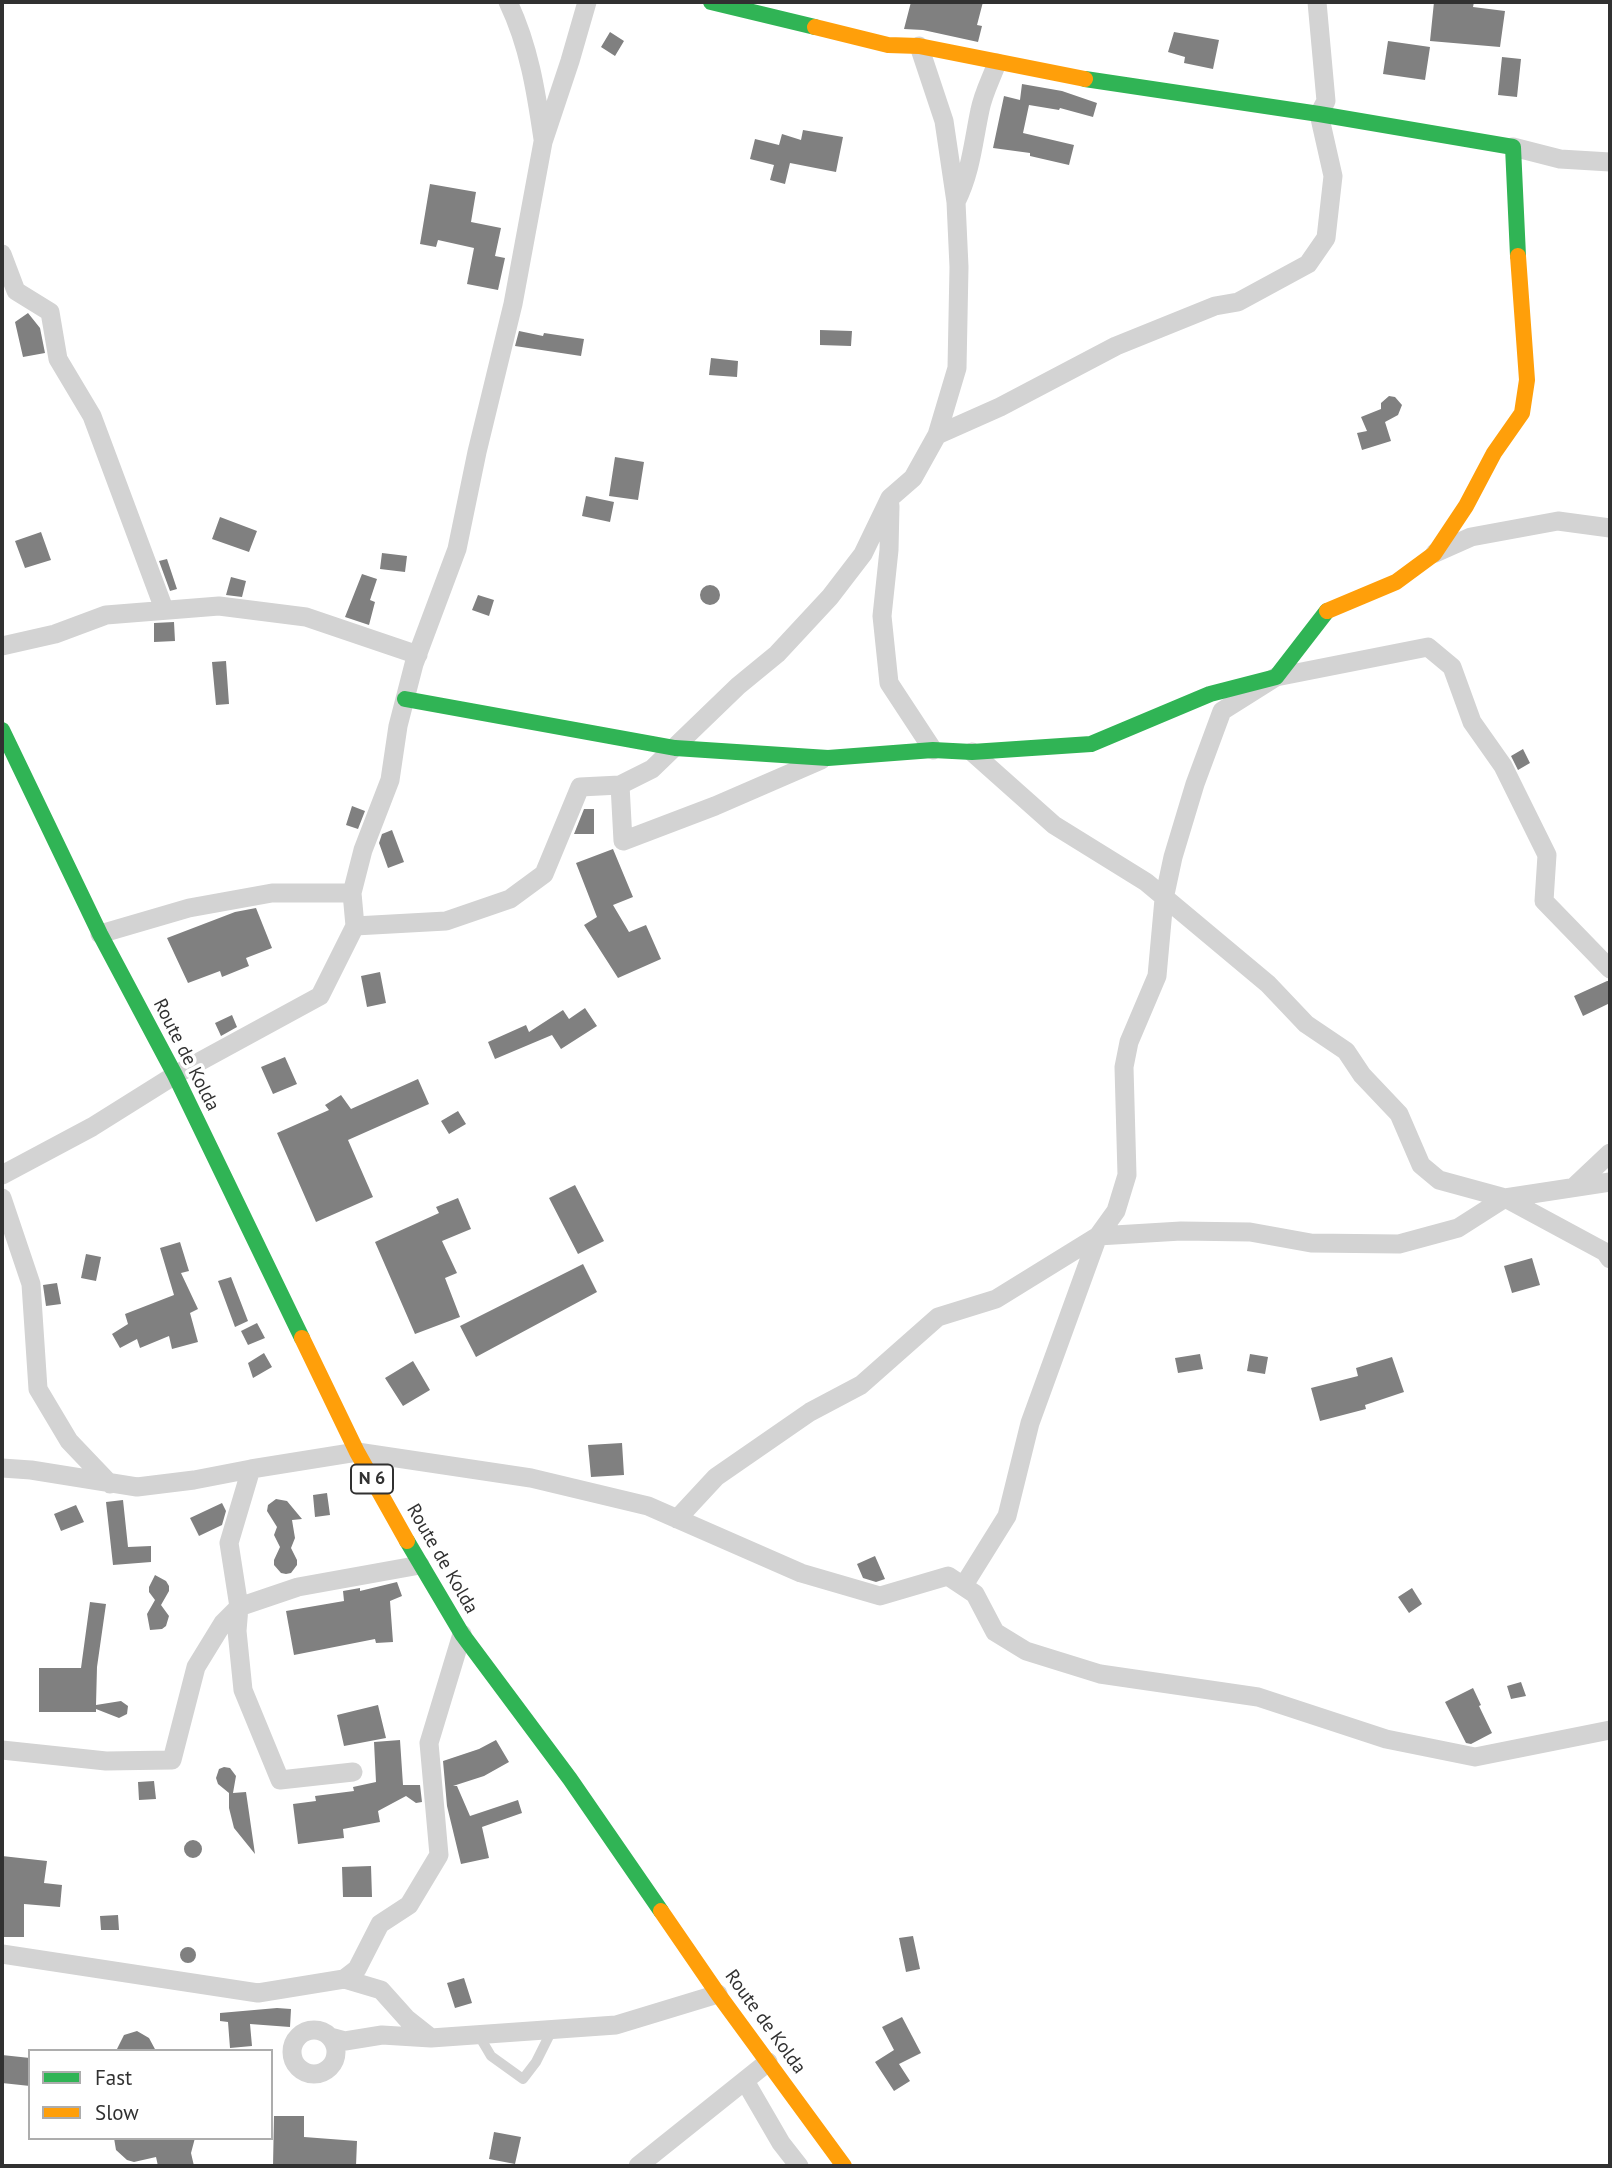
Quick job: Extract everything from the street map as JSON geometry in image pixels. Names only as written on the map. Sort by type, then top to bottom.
[{"type":"street","points":[[508,2],[519,24],[533,74],[543,142]]},
{"type":"street","points":[[2,1175],[92,1127],[174,1074],[320,996],[355,926],[352,893],[363,850],[390,780],[405,699],[418,655],[457,549],[477,452],[513,304],[543,142],[587,2]]},
{"type":"street","points":[[711,2],[888,45],[919,46],[997,63],[1513,147],[1560,159],[1610,162]]},
{"type":"street","points":[[937,435],[1000,407],[1116,346],[1215,306],[1238,302],[1308,264],[1326,238],[1333,176],[1319,114],[1326,101],[1317,2]]},
{"type":"street","points":[[355,926],[446,921],[510,899],[544,874],[580,787],[620,785],[652,769],[738,686],[777,654],[830,597],[863,554],[890,498],[913,478],[937,435],[957,368],[959,267],[956,202],[944,121],[919,46]]},
{"type":"street","points":[[956,202],[966,182],[980,108],[997,63]]},
{"type":"street","points":[[1434,554],[1466,506],[1494,453],[1522,413],[1527,380],[1513,147]]},
{"type":"street","points":[[2,254],[16,291],[50,312],[58,359],[92,416],[164,609]]},
{"type":"street","points":[[890,498],[889,550],[882,616],[889,683],[933,750]]},
{"type":"street","points":[[964,1584],[1007,1516],[1030,1423],[1098,1236],[1116,1211],[1127,1175],[1124,1067],[1129,1042],[1157,976],[1164,899],[1173,857],[1195,784],[1222,711],[1276,677],[1328,610],[1396,582],[1434,554],[1471,537],[1558,521],[1610,528]]},
{"type":"street","points":[[2,646],[55,634],[106,615],[219,606],[306,617],[418,655]]},
{"type":"street","points":[[405,699],[573,727],[675,748],[828,758],[933,750],[972,752],[1091,744],[1210,694],[1276,677],[1428,647],[1452,667],[1472,722],[1503,765],[1547,855],[1544,901],[1610,969]]},
{"type":"street","name":"Route de Kolda","points":[[2,730],[100,934],[174,1074],[357,1452],[420,1565],[462,1634],[570,1779],[718,1994],[844,2166]]},
{"type":"street","points":[[972,752],[1054,825],[1146,882],[1268,984],[1306,1024],[1346,1051],[1362,1075],[1399,1114],[1421,1165],[1439,1180],[1505,1198],[1605,1252],[1610,1259]]},
{"type":"street","points":[[620,785],[623,841],[828,758]]},
{"type":"street","points":[[100,934],[189,908],[272,893],[352,893]]},
{"type":"street","points":[[1575,1186],[1610,1153]]},
{"type":"street","points":[[677,1519],[716,1477],[810,1412],[861,1385],[938,1317],[996,1299],[1098,1236],[1181,1231],[1250,1232],[1311,1243],[1399,1244],[1458,1228],[1505,1198],[1610,1182]]},
{"type":"street","points":[[2,1198],[31,1284],[38,1390],[69,1441],[110,1484]]},
{"type":"street","points":[[2,1468],[137,1487],[357,1452],[531,1478],[648,1506],[801,1573],[880,1596],[948,1576],[964,1584],[975,1594],[995,1632],[1026,1651],[1100,1674],[1258,1697],[1387,1739],[1475,1757],[1610,1730]]},
{"type":"street","points":[[251,1469],[229,1543],[239,1607],[237,1631],[243,1690],[280,1780],[353,1772]]},
{"type":"street","points":[[2,1750],[106,1761],[172,1760],[196,1667],[223,1623],[239,1607],[298,1587],[420,1565]]},
{"type":"street","points":[[344,1979],[357,1969],[380,1924],[409,1905],[439,1855],[429,1743],[462,1634]]},
{"type":"street","points":[[2,1954],[258,1993],[344,1979],[381,1990],[407,2020],[431,2038]]},
{"type":"street","points":[[330,2037],[345,2041],[382,2035],[431,2038],[616,2025],[718,1994]]},
{"type":"street","points":[[638,2166],[768,2062]]},
{"type":"street","points":[[745,2081],[781,2143],[799,2166]]},
{"type":"lane","points":[[477,2034],[491,2056],[523,2079],[536,2062],[552,2030]]},
{"type":"building","points":[[911,2],[983,2],[977,25],[982,26],[978,42],[923,30],[904,29]]},
{"type":"building","points":[[1434,2],[1474,2],[1473,7],[1505,11],[1500,47],[1430,41]]},
{"type":"building","points":[[610,32],[624,41],[615,56],[601,47]]},
{"type":"building","points":[[1174,32],[1219,40],[1213,69],[1184,63],[1185,57],[1168,52]]},
{"type":"building","points":[[1388,41],[1430,47],[1425,80],[1383,74]]},
{"type":"building","points":[[1502,57],[1521,59],[1517,97],[1498,95]]},
{"type":"building","points":[[1022,84],[1062,91],[1097,103],[1093,117],[1060,108],[1029,105],[1023,133],[1074,145],[1069,165],[1030,156],[1030,153],[993,148],[1004,96],[1020,100]]},
{"type":"building","points":[[803,130],[843,137],[836,172],[790,163],[785,184],[770,180],[774,165],[750,159],[755,139],[779,145],[782,134],[801,140]]},
{"type":"building","points":[[430,184],[476,192],[471,222],[501,228],[495,256],[505,258],[498,290],[467,284],[474,248],[438,240],[436,247],[420,244]]},
{"type":"building","points":[[28,313],[40,328],[45,353],[23,357],[15,322]]},
{"type":"building","points":[[820,330],[852,331],[851,346],[820,345]]},
{"type":"building","points":[[519,331],[584,339],[581,356],[515,346]]},
{"type":"building","points":[[711,358],[738,361],[737,377],[709,375]]},
{"type":"building","points":[[1389,396],[1395,397],[1402,405],[1398,415],[1385,422],[1391,441],[1362,450],[1357,433],[1367,431],[1361,417],[1381,409],[1381,403]]},
{"type":"building","points":[[615,457],[644,462],[638,500],[609,496]]},
{"type":"building","points":[[586,496],[614,502],[610,522],[582,516]]},
{"type":"building","points":[[220,517],[257,531],[249,552],[212,539]]},
{"type":"building","points":[[41,532],[51,560],[25,568],[15,541]]},
{"type":"building","points":[[382,553],[407,556],[405,572],[380,569]]},
{"type":"building","points":[[167,559],[177,589],[170,591],[159,561]]},
{"type":"building","points":[[362,574],[377,579],[370,600],[375,602],[369,625],[345,617]]},
{"type":"building","points":[[231,577],[246,581],[242,597],[226,595]]},
{"type":"building","points":[[710,585],[717,588],[720,595],[717,602],[710,605],[703,602],[700,595],[703,588]]},
{"type":"building","points":[[478,595],[494,600],[489,616],[472,610]]},
{"type":"building","points":[[174,622],[175,641],[154,642],[154,623]]},
{"type":"building","points":[[226,661],[229,704],[216,705],[212,662]]},
{"type":"building","points":[[1523,749],[1530,763],[1518,770],[1511,756]]},
{"type":"building","points":[[352,806],[365,811],[358,829],[346,825]]},
{"type":"building","points":[[584,809],[594,809],[594,834],[574,834]]},
{"type":"building","points":[[392,830],[404,862],[388,868],[379,843],[382,834]]},
{"type":"building","points":[[613,849],[633,897],[613,905],[629,932],[646,925],[661,959],[618,978],[584,925],[597,917],[576,863]]},
{"type":"building","points":[[256,908],[272,948],[246,958],[249,966],[222,977],[220,971],[188,983],[167,938],[235,912]]},
{"type":"building","points":[[380,972],[386,1003],[367,1007],[361,976]]},
{"type":"building","points":[[1610,981],[1610,1003],[1583,1016],[1574,996]]},
{"type":"building","points":[[585,1008],[597,1026],[561,1049],[552,1035],[495,1059],[488,1042],[526,1025],[529,1032],[563,1010],[569,1019]]},
{"type":"building","points":[[232,1015],[237,1027],[221,1036],[215,1023]]},
{"type":"building","points":[[285,1057],[297,1084],[273,1094],[261,1067]]},
{"type":"building","points":[[418,1079],[429,1104],[348,1140],[373,1197],[316,1222],[277,1133],[329,1110],[325,1105],[341,1095],[351,1109]]},
{"type":"building","points":[[458,1111],[466,1124],[449,1134],[441,1121]]},
{"type":"building","points":[[575,1185],[604,1241],[578,1254],[549,1198]]},
{"type":"building","points":[[458,1198],[471,1229],[442,1241],[457,1273],[445,1278],[460,1317],[415,1334],[375,1242],[439,1213],[436,1207]]},
{"type":"building","points":[[180,1242],[189,1271],[181,1273],[198,1309],[190,1313],[198,1342],[172,1349],[169,1336],[140,1348],[137,1339],[120,1348],[112,1334],[128,1324],[125,1314],[174,1295],[160,1248]]},
{"type":"building","points":[[86,1254],[101,1257],[96,1281],[81,1278]]},
{"type":"building","points":[[1532,1258],[1540,1285],[1512,1293],[1504,1266]]},
{"type":"building","points":[[583,1264],[597,1292],[476,1357],[460,1326]]},
{"type":"building","points":[[231,1277],[248,1321],[235,1327],[218,1281]]},
{"type":"building","points":[[57,1283],[61,1304],[46,1306],[43,1285]]},
{"type":"building","points":[[257,1323],[265,1338],[248,1345],[241,1331]]},
{"type":"building","points":[[264,1353],[272,1367],[253,1378],[248,1363]]},
{"type":"building","points":[[1200,1354],[1203,1369],[1178,1373],[1175,1358]]},
{"type":"building","points":[[1250,1354],[1268,1357],[1265,1374],[1247,1371]]},
{"type":"building","points":[[1392,1357],[1404,1392],[1365,1405],[1366,1409],[1320,1421],[1311,1388],[1358,1376],[1356,1368]]},
{"type":"building","points":[[413,1361],[430,1390],[403,1406],[385,1378]]},
{"type":"building","points":[[622,1443],[624,1475],[591,1477],[588,1445]]},
{"type":"building","points":[[327,1493],[330,1515],[315,1517],[313,1495]]},
{"type":"building","points":[[276,1499],[287,1501],[302,1519],[292,1520],[295,1538],[291,1548],[297,1565],[291,1573],[286,1574],[281,1573],[274,1565],[280,1547],[274,1535],[277,1527],[267,1511],[268,1505]]},
{"type":"building","points":[[123,1500],[128,1547],[151,1546],[151,1562],[113,1565],[106,1502]]},
{"type":"building","points":[[222,1503],[226,1511],[222,1525],[199,1536],[190,1518]]},
{"type":"building","points":[[76,1505],[84,1522],[61,1531],[54,1514]]},
{"type":"building","points":[[875,1556],[885,1579],[876,1582],[863,1578],[857,1564]]},
{"type":"building","points":[[155,1575],[169,1586],[161,1605],[169,1616],[162,1629],[150,1630],[147,1614],[155,1600],[149,1587]]},
{"type":"building","points":[[397,1582],[402,1596],[390,1601],[393,1642],[376,1643],[375,1639],[294,1655],[286,1611],[344,1601],[343,1591],[360,1588],[360,1591]]},
{"type":"building","points":[[1412,1588],[1422,1604],[1409,1613],[1398,1597]]},
{"type":"building","points":[[90,1602],[106,1604],[97,1667],[96,1705],[121,1701],[128,1706],[127,1714],[119,1718],[96,1709],[96,1712],[39,1712],[39,1668],[81,1668]]},
{"type":"building","points":[[1521,1682],[1526,1696],[1511,1699],[1507,1686]]},
{"type":"building","points":[[1473,1688],[1492,1733],[1471,1744],[1466,1743],[1445,1702]]},
{"type":"building","points":[[378,1705],[386,1738],[344,1746],[337,1715]]},
{"type":"building","points":[[400,1740],[403,1785],[420,1785],[422,1802],[416,1803],[406,1796],[378,1811],[380,1822],[343,1829],[344,1838],[298,1844],[293,1804],[316,1801],[315,1796],[354,1791],[353,1787],[376,1782],[374,1742]]},
{"type":"building","points":[[496,1740],[509,1762],[484,1776],[453,1786],[457,1786],[470,1816],[518,1800],[522,1813],[482,1827],[489,1858],[461,1864],[447,1806],[443,1761],[479,1749]]},
{"type":"building","points":[[230,1768],[236,1776],[233,1793],[246,1792],[255,1854],[234,1828],[229,1808],[229,1793],[218,1784],[216,1778],[219,1769]]},
{"type":"building","points":[[154,1781],[156,1799],[139,1800],[138,1782]]},
{"type":"building","points":[[189,1840],[197,1840],[202,1849],[200,1856],[189,1858],[184,1853],[184,1845]]},
{"type":"building","points":[[2,1856],[47,1861],[44,1883],[62,1885],[60,1907],[24,1904],[24,1937],[2,1937]]},
{"type":"building","points":[[371,1866],[372,1897],[343,1897],[342,1867]]},
{"type":"building","points":[[118,1915],[119,1930],[101,1930],[100,1916]]},
{"type":"building","points":[[913,1936],[920,1969],[906,1972],[899,1938]]},
{"type":"building","points":[[188,1947],[194,1949],[194,1961],[188,1963],[182,1961],[180,1955],[182,1949]]},
{"type":"building","points":[[464,1978],[472,2003],[455,2008],[447,1983]]},
{"type":"building","points":[[291,2009],[290,2027],[250,2024],[252,2046],[230,2048],[228,2022],[220,2021],[220,2013]]},
{"type":"building","points":[[902,2017],[921,2053],[899,2064],[910,2081],[894,2091],[875,2062],[894,2050],[882,2027]]},
{"type":"building","points":[[137,2031],[149,2038],[155,2049],[117,2049],[124,2035]]},
{"type":"building","points":[[2,2055],[28,2058],[28,2086],[2,2083]]},
{"type":"building","points":[[274,2116],[304,2116],[304,2137],[357,2141],[356,2166],[273,2166]]},
{"type":"building","points":[[494,2132],[521,2137],[515,2164],[489,2159]]},
{"type":"building","points":[[114,2140],[194,2140],[191,2153],[194,2166],[158,2166],[156,2157],[134,2162],[127,2160],[116,2150]]},
{"type":"traffic: fast","points":[[711,2],[815,27]]},
{"type":"traffic: fast","points":[[1085,79],[1319,114],[1513,147],[1518,256]]},
{"type":"traffic: fast","points":[[405,699],[675,748],[828,758],[933,750],[972,752],[1091,744],[1210,694],[1276,677],[1327,611]]},
{"type":"traffic: fast","points":[[2,730],[100,934],[175,1075],[302,1338]]},
{"type":"traffic: fast","points":[[407,1541],[462,1634],[570,1779],[661,1911]]},
{"type":"traffic: slow","points":[[815,27],[888,45],[919,46],[1085,79]]},
{"type":"traffic: slow","points":[[1327,611],[1396,582],[1434,554],[1466,506],[1494,453],[1522,413],[1527,380],[1518,256]]},
{"type":"traffic: slow","points":[[302,1338],[357,1452],[407,1541]]},
{"type":"traffic: slow","points":[[661,1911],[844,2166]]}]
